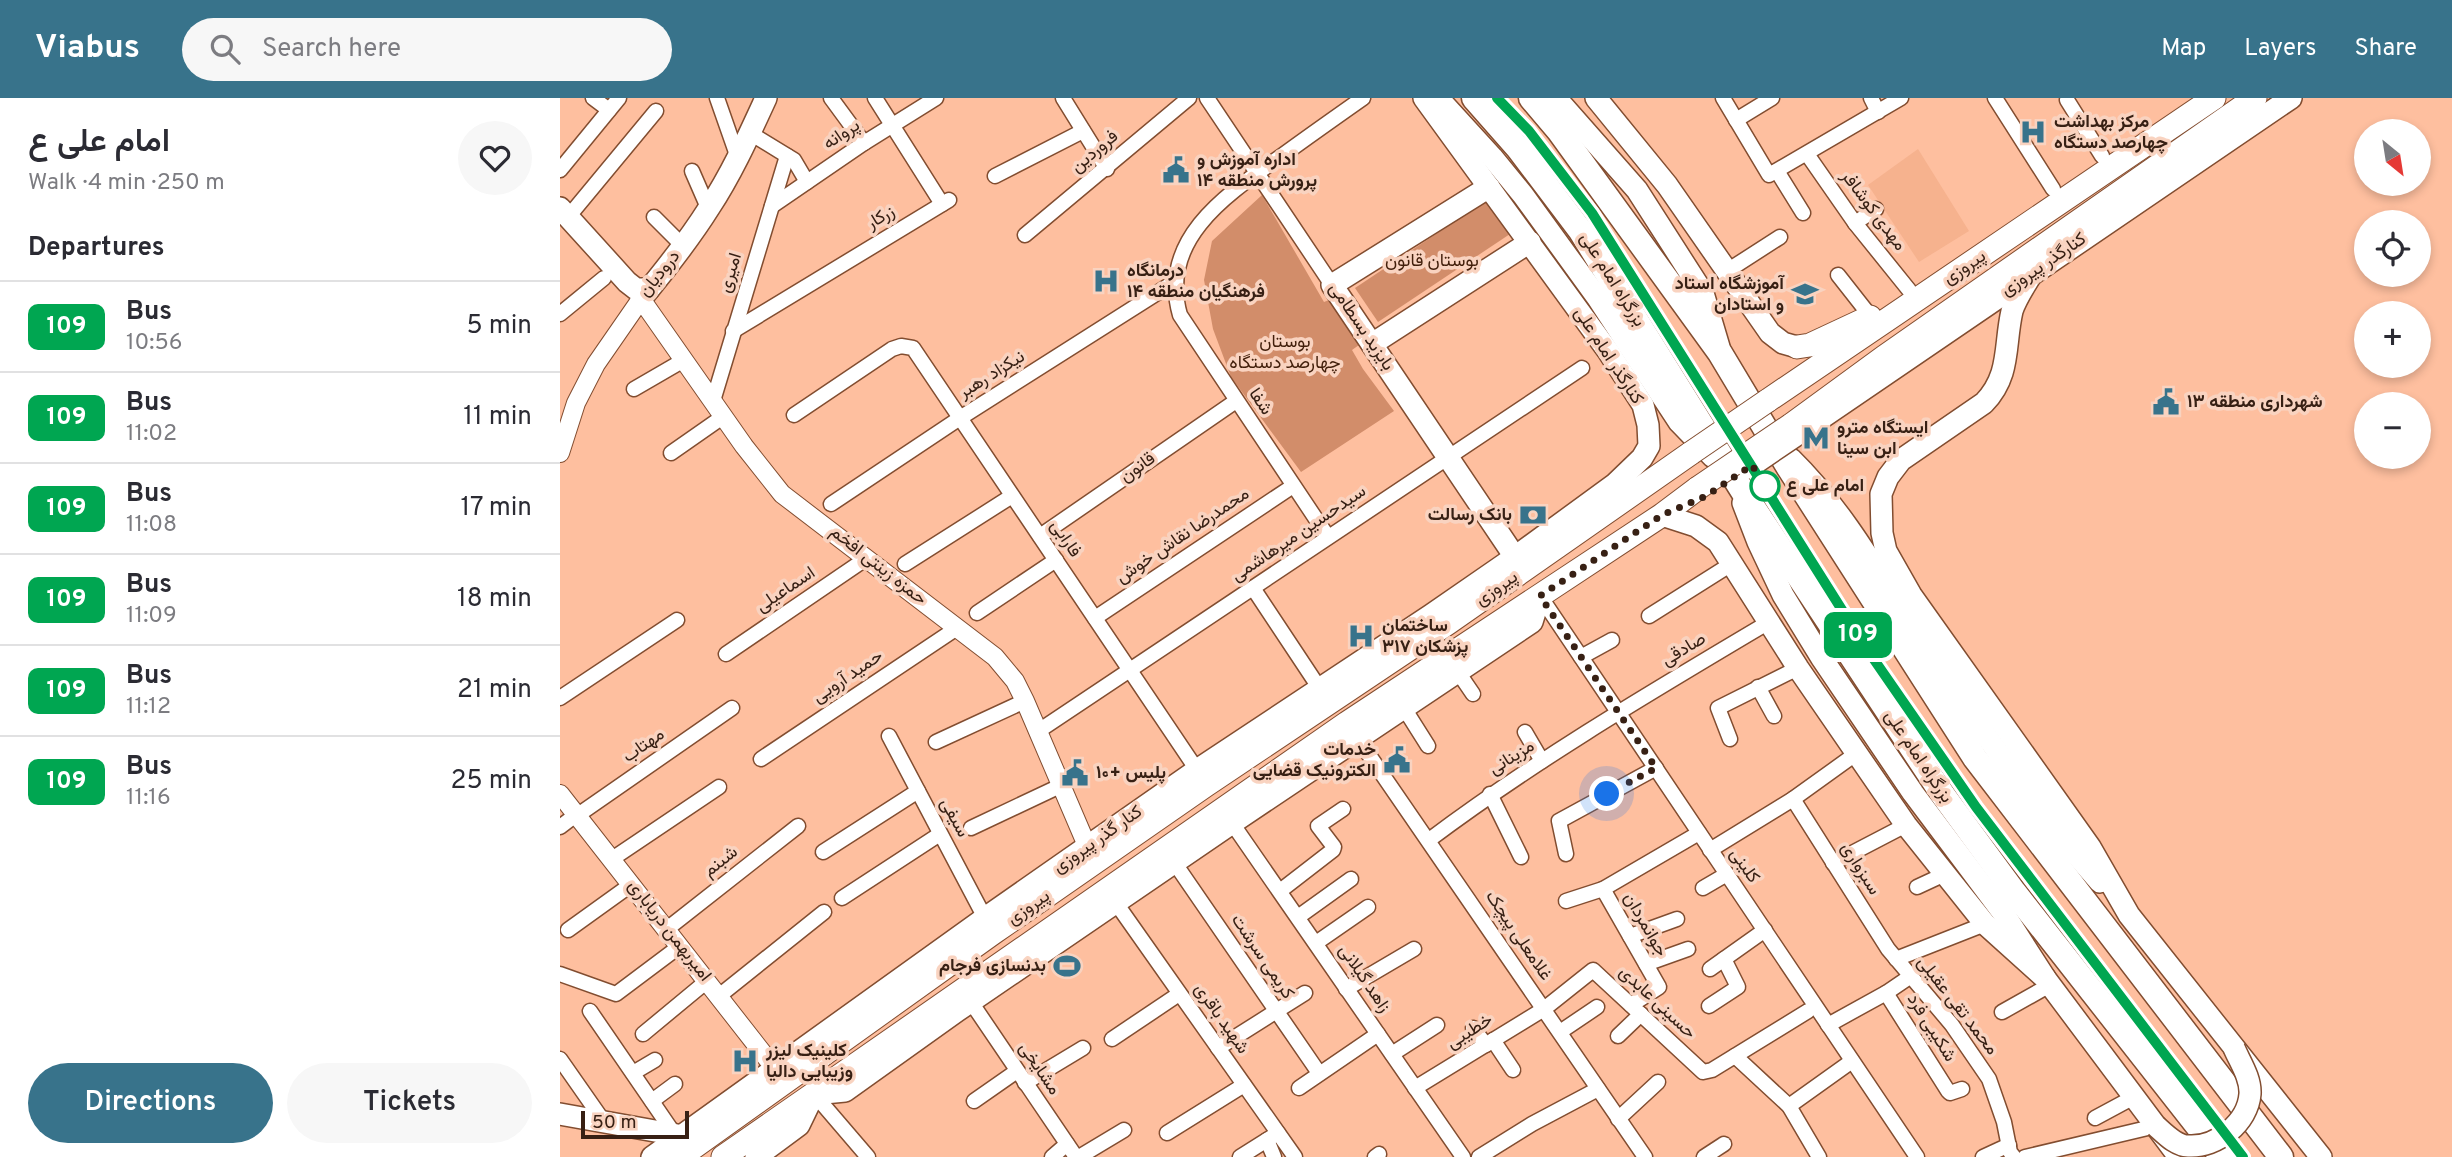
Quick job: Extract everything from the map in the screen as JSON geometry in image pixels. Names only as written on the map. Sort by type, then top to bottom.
[{"type":"highway","name":"بزرگراه امام علی","points":[[1474,98],[1518,148],[1580,230],[1733,473],[1943,796],[2222,1157]]},
{"type":"highway","points":[[1531,98],[1567,142],[1720,352],[1788,434],[1975,758],[2281,1157]]},
{"type":"main road","name":"درودیان","points":[[645,294],[709,210],[738,158],[766,98]]},
{"type":"main road","name":"کنارگذر امام علی","points":[[1424,98],[1608,351],[1643,405],[1649,446],[1636,466],[1615,484],[1442,614]]},
{"type":"main road","points":[[1438,98],[1492,157],[1557,240],[1679,422],[1733,473]]},
{"type":"main road","points":[[1556,98],[1645,201],[1703,293],[1720,352]]},
{"type":"main road","points":[[1595,98],[1667,185],[1770,333],[1783,343],[1797,347],[1853,342]]},
{"type":"main road","name":"پیروزی","points":[[723,1157],[1170,856],[1352,731],[1540,596],[1662,515],[1733,473],[1788,434],[1884,357],[2070,238],[2255,98]]},
{"type":"main road","name":"کنارگذر پیروزی","points":[[1788,434],[2033,272],[2070,238],[2291,98]]},
{"type":"main road","points":[[1797,347],[1811,345],[1871,317],[2102,156],[2200,102],[2212,128]]},
{"type":"main road","name":"پیروزی","points":[[680,1143],[993,933],[1206,785],[1442,614],[1691,453],[2200,102]]},
{"type":"main road","points":[[1332,285],[1489,187]]},
{"type":"main road","name":"حمزه زینتی افخم","points":[[565,212],[627,282],[645,294]]},
{"type":"main road","points":[[1372,344],[1530,242]]},
{"type":"main road","points":[[2033,272],[2013,308],[2000,383],[1984,403],[1901,460],[1888,477],[1881,494],[1882,533],[1886,551],[1911,595],[2090,847],[2129,915]]},
{"type":"main road","name":"بایزید بسطامی","points":[[1332,285],[1515,557]]},
{"type":"main road","points":[[1702,492],[1788,434],[1824,494],[1964,703],[2053,826],[2129,915],[2321,1157]]},
{"type":"main road","points":[[1717,435],[1730,444],[1734,458],[1733,473],[1758,541],[1783,595],[1821,657],[1913,793],[2006,917],[2047,981],[2179,1157]]},
{"type":"main road","points":[[1662,515],[1696,526],[1718,542],[1798,668],[1906,825],[1985,923],[2047,981]]},
{"type":"main road","name":"پیروزی","points":[[1352,731],[1404,708],[1532,622],[1540,596]]},
{"type":"main road","name":"کنار گذر پیروزی","points":[[652,1157],[680,1143],[985,918],[1197,770],[1320,689],[1442,614]]},
{"type":"main road","name":"پیروزی","points":[[814,1094],[845,1091],[971,1002],[1111,896]]},
{"type":"main road","points":[[2156,1126],[2173,1141],[2188,1146],[2214,1141],[2231,1131],[2244,1113],[2250,1094],[2248,1076],[2234,1048]]},
{"type":"main road","points":[[756,1157],[799,1125],[814,1094]]},
{"type":"main road","points":[[560,1114],[604,1122],[680,1143]]},
{"type":"street","points":[[593,98],[609,110]]},
{"type":"street","points":[[560,170],[619,98]]},
{"type":"street","points":[[717,98],[738,158]]},
{"type":"street","points":[[831,98],[864,143]]},
{"type":"street","name":"زرکار","points":[[733,331],[945,202],[876,98]]},
{"type":"street","name":"پروانه","points":[[772,206],[892,124],[936,98]]},
{"type":"street","points":[[1063,98],[1107,169]]},
{"type":"street","name":"فروردین","points":[[1025,235],[1189,98]]},
{"type":"street","name":"بایزید بسطامی","points":[[1207,98],[1332,285]]},
{"type":"street","points":[[1176,281],[1189,239],[1214,207],[1363,98]]},
{"type":"street","points":[[1723,98],[1767,174],[1807,154],[1901,98]]},
{"type":"street","points":[[1736,120],[1772,98]]},
{"type":"street","points":[[1871,98],[1878,112]]},
{"type":"street","points":[[1995,98],[2053,190]]},
{"type":"street","points":[[2067,100],[2102,156]]},
{"type":"street","points":[[565,212],[656,111]]},
{"type":"street","points":[[995,176],[1083,131]]},
{"type":"street","points":[[750,133],[798,165],[807,182]]},
{"type":"street","name":"مهدی کوشافر","points":[[1807,154],[1855,223],[1909,290]]},
{"type":"street","name":"امیری","points":[[713,401],[786,156]]},
{"type":"street","points":[[1777,170],[1803,213]]},
{"type":"street","points":[[692,171],[709,210]]},
{"type":"street","points":[[1855,223],[1876,209]]},
{"type":"street","points":[[654,217],[683,246]]},
{"type":"street","points":[[1727,271],[1780,237]]},
{"type":"street","points":[[1838,275],[1871,317]]},
{"type":"street","points":[[560,314],[604,278]]},
{"type":"street","name":"شفا","points":[[1176,281],[1175,298],[1180,316],[1328,537]]},
{"type":"street","name":"نیکزاد رهبر","points":[[831,504],[960,418],[1176,281]]},
{"type":"street","name":"حمزه زینتی افخم","points":[[645,294],[684,360],[782,494],[995,657],[1015,681],[1088,848]]},
{"type":"street","name":"درودیان","points":[[560,453],[576,403],[596,364],[645,294]]},
{"type":"street","name":"فارابی","points":[[793,415],[892,349],[901,346],[913,348],[1197,770]]},
{"type":"street","points":[[634,389],[684,360]]},
{"type":"street","name":"سیدحسین میرهاشمی","points":[[1037,732],[1582,368]]},
{"type":"street","name":"قانون","points":[[1040,536],[1236,401]]},
{"type":"street","points":[[671,453],[724,416]]},
{"type":"street","name":"محمدرضا نقاش خوش","points":[[1095,618],[1293,485]]},
{"type":"street","points":[[905,565],[1012,495]]},
{"type":"street","name":"اسماعیلی","points":[[726,654],[867,558]]},
{"type":"street","points":[[976,613],[1056,560]]},
{"type":"street","points":[[1649,616],[1733,563]]},
{"type":"street","points":[[1253,588],[1320,689]]},
{"type":"street","name":"کلینی","points":[[1540,596],[1917,1157]]},
{"type":"street","points":[[560,698],[677,620]]},
{"type":"street","name":"صادقی","points":[[1618,711],[1769,622]]},
{"type":"street","name":"حمید آرویی","points":[[761,759],[957,628]]},
{"type":"street","points":[[1581,657],[1612,640]]},
{"type":"street","points":[[1730,739],[1718,708],[1798,668]]},
{"type":"street","points":[[1458,672],[1473,694]]},
{"type":"street","points":[[1758,687],[1774,716]]},
{"type":"street","points":[[936,742],[1026,701]]},
{"type":"street","name":"مهتاب","points":[[560,827],[732,708]]},
{"type":"street","points":[[1404,708],[1428,746]]},
{"type":"street","name":"مزینانی","points":[[1429,840],[1490,794],[1618,711]]},
{"type":"street","name":"غلامعلی پیچک","points":[[1352,731],[1645,1157]]},
{"type":"street","points":[[1525,732],[1542,761]]},
{"type":"street","name":"سیفی","points":[[889,736],[985,918]]},
{"type":"street","points":[[1710,850],[1793,799],[1857,753]]},
{"type":"street","points":[[1566,854],[1559,821],[1656,768]]},
{"type":"street","points":[[971,828],[1060,786]]},
{"type":"street","points":[[612,859],[719,787]]},
{"type":"street","points":[[824,852],[918,791]]},
{"type":"street","name":"امیربهمن دریاباری","points":[[560,793],[776,1070]]},
{"type":"street","points":[[1490,794],[1521,857]]},
{"type":"street","name":"سبزواری","points":[[1793,799],[1896,959]]},
{"type":"street","points":[[1280,891],[1333,850],[1334,847],[1318,826],[1343,809]]},
{"type":"street","name":"زاهد گیلانی","points":[[1228,816],[1463,1157]]},
{"type":"street","points":[[1833,863],[1906,825]]},
{"type":"street","name":"شبنم","points":[[667,929],[798,826]]},
{"type":"street","points":[[1566,901],[1603,889],[1699,833]]},
{"type":"street","points":[[842,898],[940,834]]},
{"type":"street","name":"کریمی سرشت","points":[[1170,856],[1319,1073]]},
{"type":"street","points":[[1703,888],[1727,874]]},
{"type":"street","points":[[1917,887],[1945,874]]},
{"type":"street","points":[[1298,918],[1351,879]]},
{"type":"street","points":[[568,930],[632,884]]},
{"type":"street","name":"جوانمردان","points":[[1603,889],[1659,987],[1636,1010]]},
{"type":"street","name":"شهید باقری","points":[[1111,896],[1244,1085],[1272,1137],[1295,1157]]},
{"type":"street","points":[[1316,943],[1368,907]]},
{"type":"street","points":[[719,996],[824,912]]},
{"type":"street","points":[[1630,936],[1677,919]]},
{"type":"street","points":[[1896,959],[1985,923]]},
{"type":"street","points":[[1710,969],[1765,930]]},
{"type":"street","points":[[560,974],[616,994],[680,946]]},
{"type":"street","points":[[1346,989],[1414,949]]},
{"type":"street","points":[[1646,964],[1688,949]]},
{"type":"street","points":[[1709,1006],[1738,987],[1724,959]]},
{"type":"street","name":"محمد تقی عقیلی","points":[[1896,959],[1952,1025],[1989,1079],[2012,1153]]},
{"type":"street","name":"حسینی عابدی","points":[[1544,1009],[1593,970],[1703,1072],[1712,1070],[1735,1056]]},
{"type":"street","points":[[1886,993],[1911,976]]},
{"type":"street","points":[[643,1034],[707,981]]},
{"type":"street","points":[[2002,1012],[2047,981]]},
{"type":"street","points":[[1218,1048],[1305,993]]},
{"type":"street","name":"شکیبی فرد","points":[[1828,1025],[1886,993],[1950,1094],[1962,1089]]},
{"type":"street","points":[[1112,1039],[1180,994]]},
{"type":"street","name":"مشایخی","points":[[971,1002],[1077,1157]]},
{"type":"street","points":[[1560,1032],[1597,1007]]},
{"type":"street","name":"خطیبی","points":[[1415,1088],[1544,1009]]},
{"type":"street","points":[[1618,1036],[1636,1010]]},
{"type":"street","points":[[590,1011],[680,1143]]},
{"type":"street","points":[[1808,1011],[1735,1056],[1788,1106],[1819,1157]]},
{"type":"street","points":[[1392,1054],[1437,1025]]},
{"type":"street","points":[[1473,1028],[1490,1042],[1513,1070]]},
{"type":"street","points":[[1299,1088],[1378,1034]]},
{"type":"street","points":[[974,1101],[1083,1048]]},
{"type":"street","points":[[560,1059],[604,1122]]},
{"type":"street","points":[[633,1073],[655,1060]]},
{"type":"street","points":[[1788,1106],[1852,1061]]},
{"type":"street","points":[[1618,1119],[1658,1082]]},
{"type":"street","points":[[652,1101],[675,1084]]},
{"type":"street","points":[[1167,1133],[1244,1085]]},
{"type":"street","points":[[1479,1157],[1598,1089]]},
{"type":"street","points":[[814,1094],[868,1157]]},
{"type":"street","points":[[2095,1118],[2134,1097]]},
{"type":"street","points":[[2025,1157],[2156,1126]]},
{"type":"street","points":[[1077,1157],[1124,1130]]},
{"type":"street","points":[[1240,1157],[1272,1137],[1274,1157]]},
{"type":"street","points":[[1052,1157],[1067,1144]]},
{"type":"street","points":[[1704,1157],[1724,1144]]},
{"type":"street","points":[[1983,1157],[2012,1153]]},
{"type":"shaded area","points":[[1918,149],[1969,231],[1919,262],[1868,185]]},
{"type":"green space","name":"بوستان چهارصد دستگاه","points":[[1262,195],[1324,302],[1329,300],[1359,345],[1352,350],[1363,369],[1394,411],[1301,472],[1231,377],[1213,329],[1204,280],[1212,241]]},
{"type":"green space","name":"بوستان قانون","points":[[1487,200],[1510,234],[1378,322],[1355,288]]},
{"type":"bus line","name":"109","points":[[1497,98],[1529,131],[1592,213],[1866,648],[1976,807],[2243,1157]]},
{"type":"place","name":"مرکز بهداشت چهارصد دستگاه","points":[[2033,132]]},
{"type":"place","name":"اداره آموزش و پرورش منطقه ۱۴","points":[[1176,170]]},
{"type":"place","name":"درمانگاه فرهنگیان منطقه ۱۴","points":[[1106,281]]},
{"type":"place","name":"آموزشگاه استاد و استادان","points":[[1805,294]]},
{"type":"place","name":"شهرداری منطقه ۱۳","points":[[2166,402]]},
{"type":"place","name":"ایستگاه مترو ابن سینا","points":[[1816,438]]},
{"type":"place","name":"امام علی ع","points":[[1765,486]]},
{"type":"place","name":"بانک رسالت","points":[[1533,515]]},
{"type":"place","name":"ساختمان پزشکان ۳۱۷","points":[[1361,636]]},
{"type":"place","name":"خدمات الکترونیک قضایی","points":[[1397,760]]},
{"type":"place","name":"پلیس +۱۰","points":[[1075,773]]},
{"type":"place","name":"بدنسازی فرجام","points":[[1067,966]]},
{"type":"place","name":"کلینیک لیزر وزیبایی دالیا","points":[[745,1061]]},
{"type":"route","points":[[1607,794],[1656,768],[1540,596],[1662,515],[1706,496],[1752,465],[1765,486]]}]
